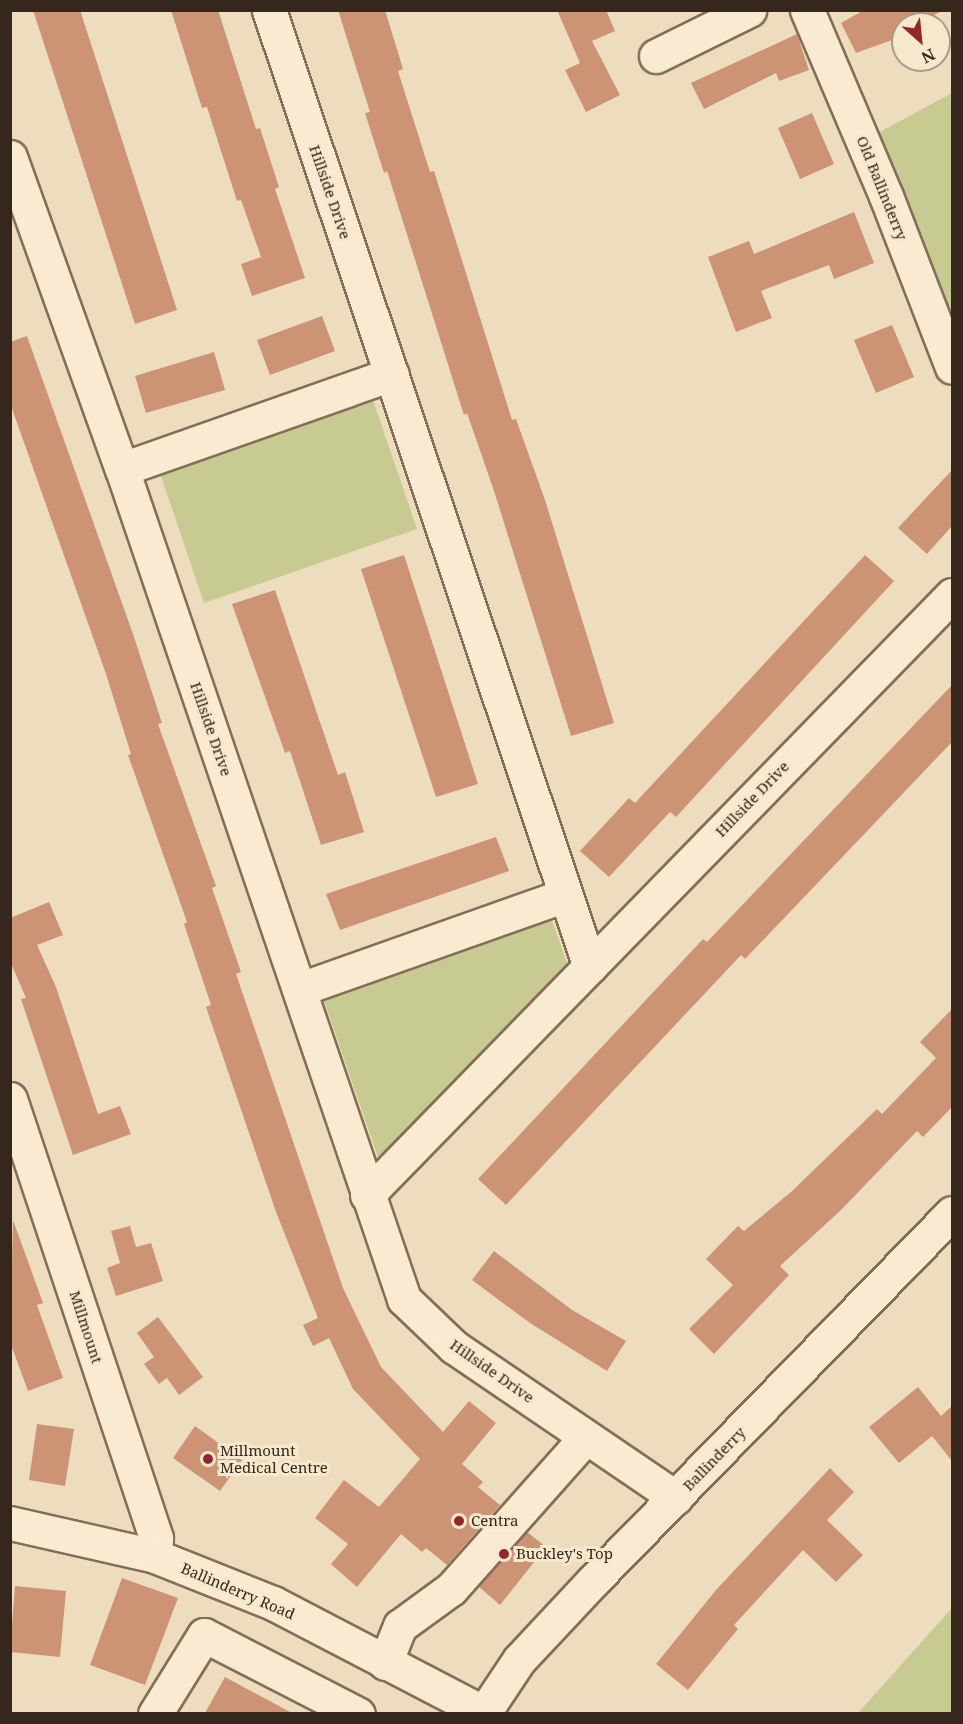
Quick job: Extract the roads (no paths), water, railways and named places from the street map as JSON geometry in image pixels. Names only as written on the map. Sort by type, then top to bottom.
[{"type":"street","name":"Hillside Drive","points":[[269,10],[590,967]]},
{"type":"street","points":[[656,56],[749,10]]},
{"type":"street","name":"Old Ballinderry","points":[[807,10],[886,196],[952,367]]},
{"type":"street","name":"Hillside Drive","points":[[10,157],[122,469],[404,1299],[454,1347],[676,1498]]},
{"type":"street","points":[[122,469],[392,374]]},
{"type":"street","name":"Hillside Drive","points":[[367,1195],[952,595]]},
{"type":"street","points":[[300,989],[565,896]]},
{"type":"street","name":"Millmount","points":[[10,1099],[156,1538],[155,1556]]},
{"type":"street","name":"Ballinderry","points":[[484,1713],[519,1660],[952,1213]]},
{"type":"street","points":[[385,1663],[400,1626],[451,1589],[586,1437]]},
{"type":"street","name":"Ballinderry Road","points":[[10,1523],[155,1556],[273,1603],[484,1713]]},
{"type":"street","points":[[154,1713],[204,1635],[358,1713]]},
{"type":"place","name":"Millmount Medical Centre","points":[[208,1459]]},
{"type":"place","name":"Centra","points":[[459,1521]]},
{"type":"place","name":"Buckley's Top","points":[[504,1554]]}]
